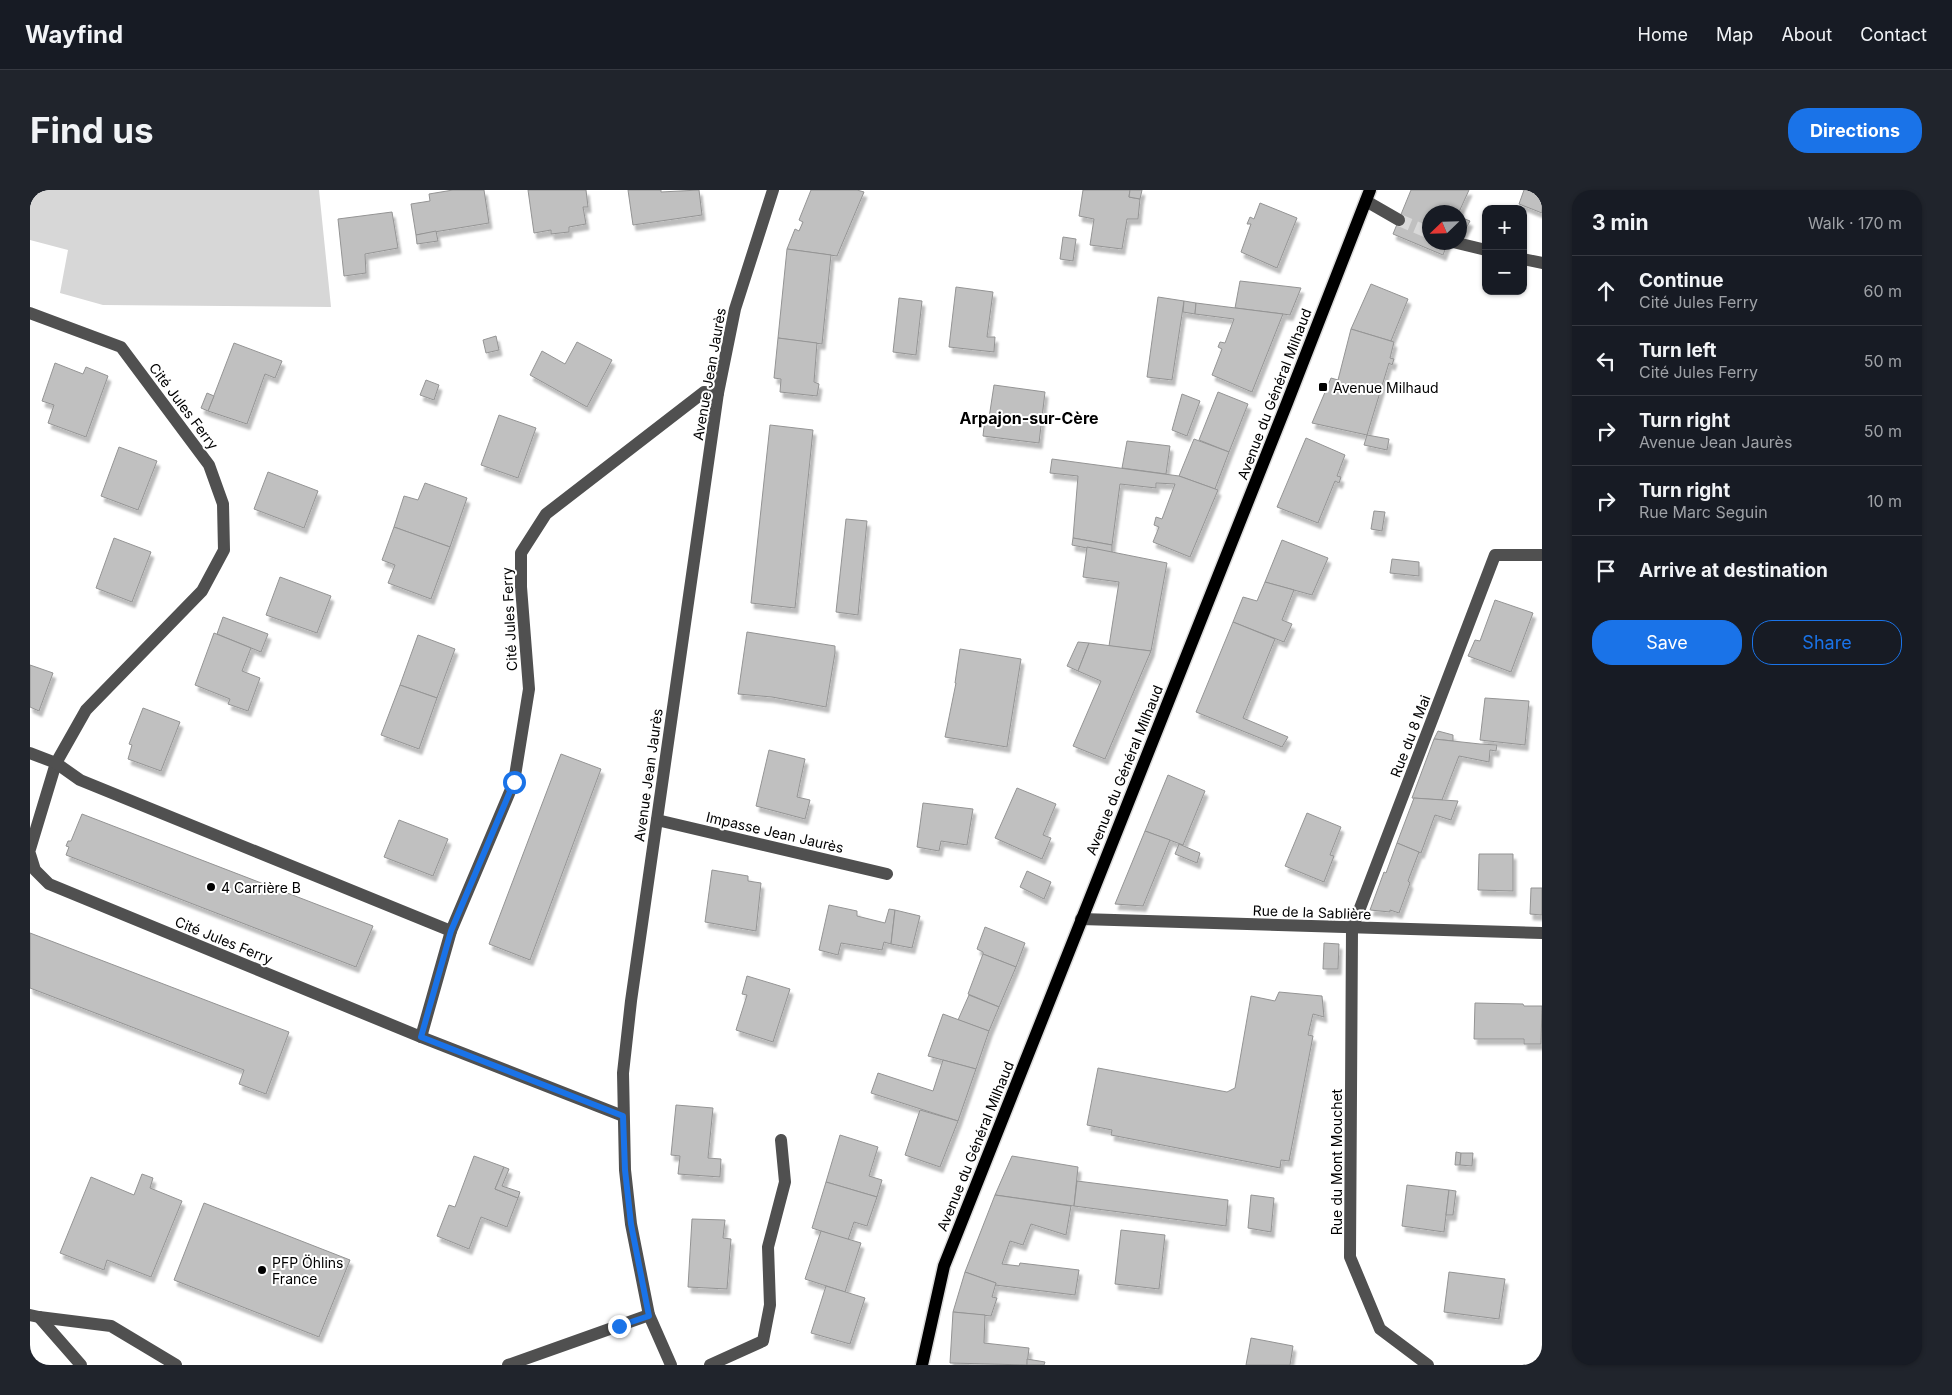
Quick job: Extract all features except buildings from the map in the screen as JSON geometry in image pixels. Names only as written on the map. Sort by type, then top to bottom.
[{"type":"main road","name":"Avenue du Général Milhaud","points":[[922,1365],[944,1266],[1280,422],[1368,195]]},
{"type":"street","name":"Avenue Jean Jaurès","points":[[672,1365],[649,1316],[631,1224],[625,1170],[623,1074],[718,394],[735,309],[773,190]]},
{"type":"street","points":[[1368,195],[1398,220]]},
{"type":"street","points":[[1467,245],[1482,249]]},
{"type":"street","points":[[1527,260],[1542,263]]},
{"type":"street","name":"Cité Jules Ferry","points":[[30,313],[122,347],[209,465],[223,504],[224,550],[202,591],[86,710],[56,763],[30,849]]},
{"type":"street","name":"Cité Jules Ferry","points":[[421,1037],[451,931],[514,782],[529,689],[521,587],[521,553],[546,514],[704,392],[718,394]]},
{"type":"street","name":"Rue du 8 Mai","points":[[1352,928],[1495,555],[1542,555]]},
{"type":"street","points":[[30,753],[56,763],[80,780],[451,931]]},
{"type":"street","name":"Impasse Jean Jaurès","points":[[657,820],[887,874]]},
{"type":"street","name":"Cité Jules Ferry","points":[[30,854],[34,870],[49,884],[421,1037],[623,1116]]},
{"type":"street","name":"Rue de la Sablière","points":[[1081,919],[1542,933]]},
{"type":"street","name":"Rue du Mont Mouchet","points":[[1352,928],[1350,1257],[1380,1329],[1428,1365]]},
{"type":"street","points":[[710,1365],[763,1341],[770,1305],[768,1247],[785,1182],[781,1140]]},
{"type":"street","points":[[34,1316],[81,1365]]},
{"type":"street","points":[[34,1316],[111,1326],[176,1365]]},
{"type":"street","points":[[508,1365],[649,1316]]},
{"type":"shaded area","points":[[319,190],[331,307],[103,305],[60,293],[68,250],[30,240],[30,191]]},
{"type":"tunnel","points":[[1399,220],[1422,230]]},
{"type":"place","name":"Avenue Milhaud","points":[[1323,387]]},
{"type":"place","name":"4 Carrière B","points":[[211,887]]},
{"type":"place","name":"PFP Öhlins France","points":[[262,1270]]},
{"type":"district","name":"Arpajon-sur-Cère","points":[[1029,418]]},
{"type":"route","points":[[514,782],[451,931],[421,1037],[623,1116],[625,1170],[631,1224],[649,1316],[619,1326]]}]
